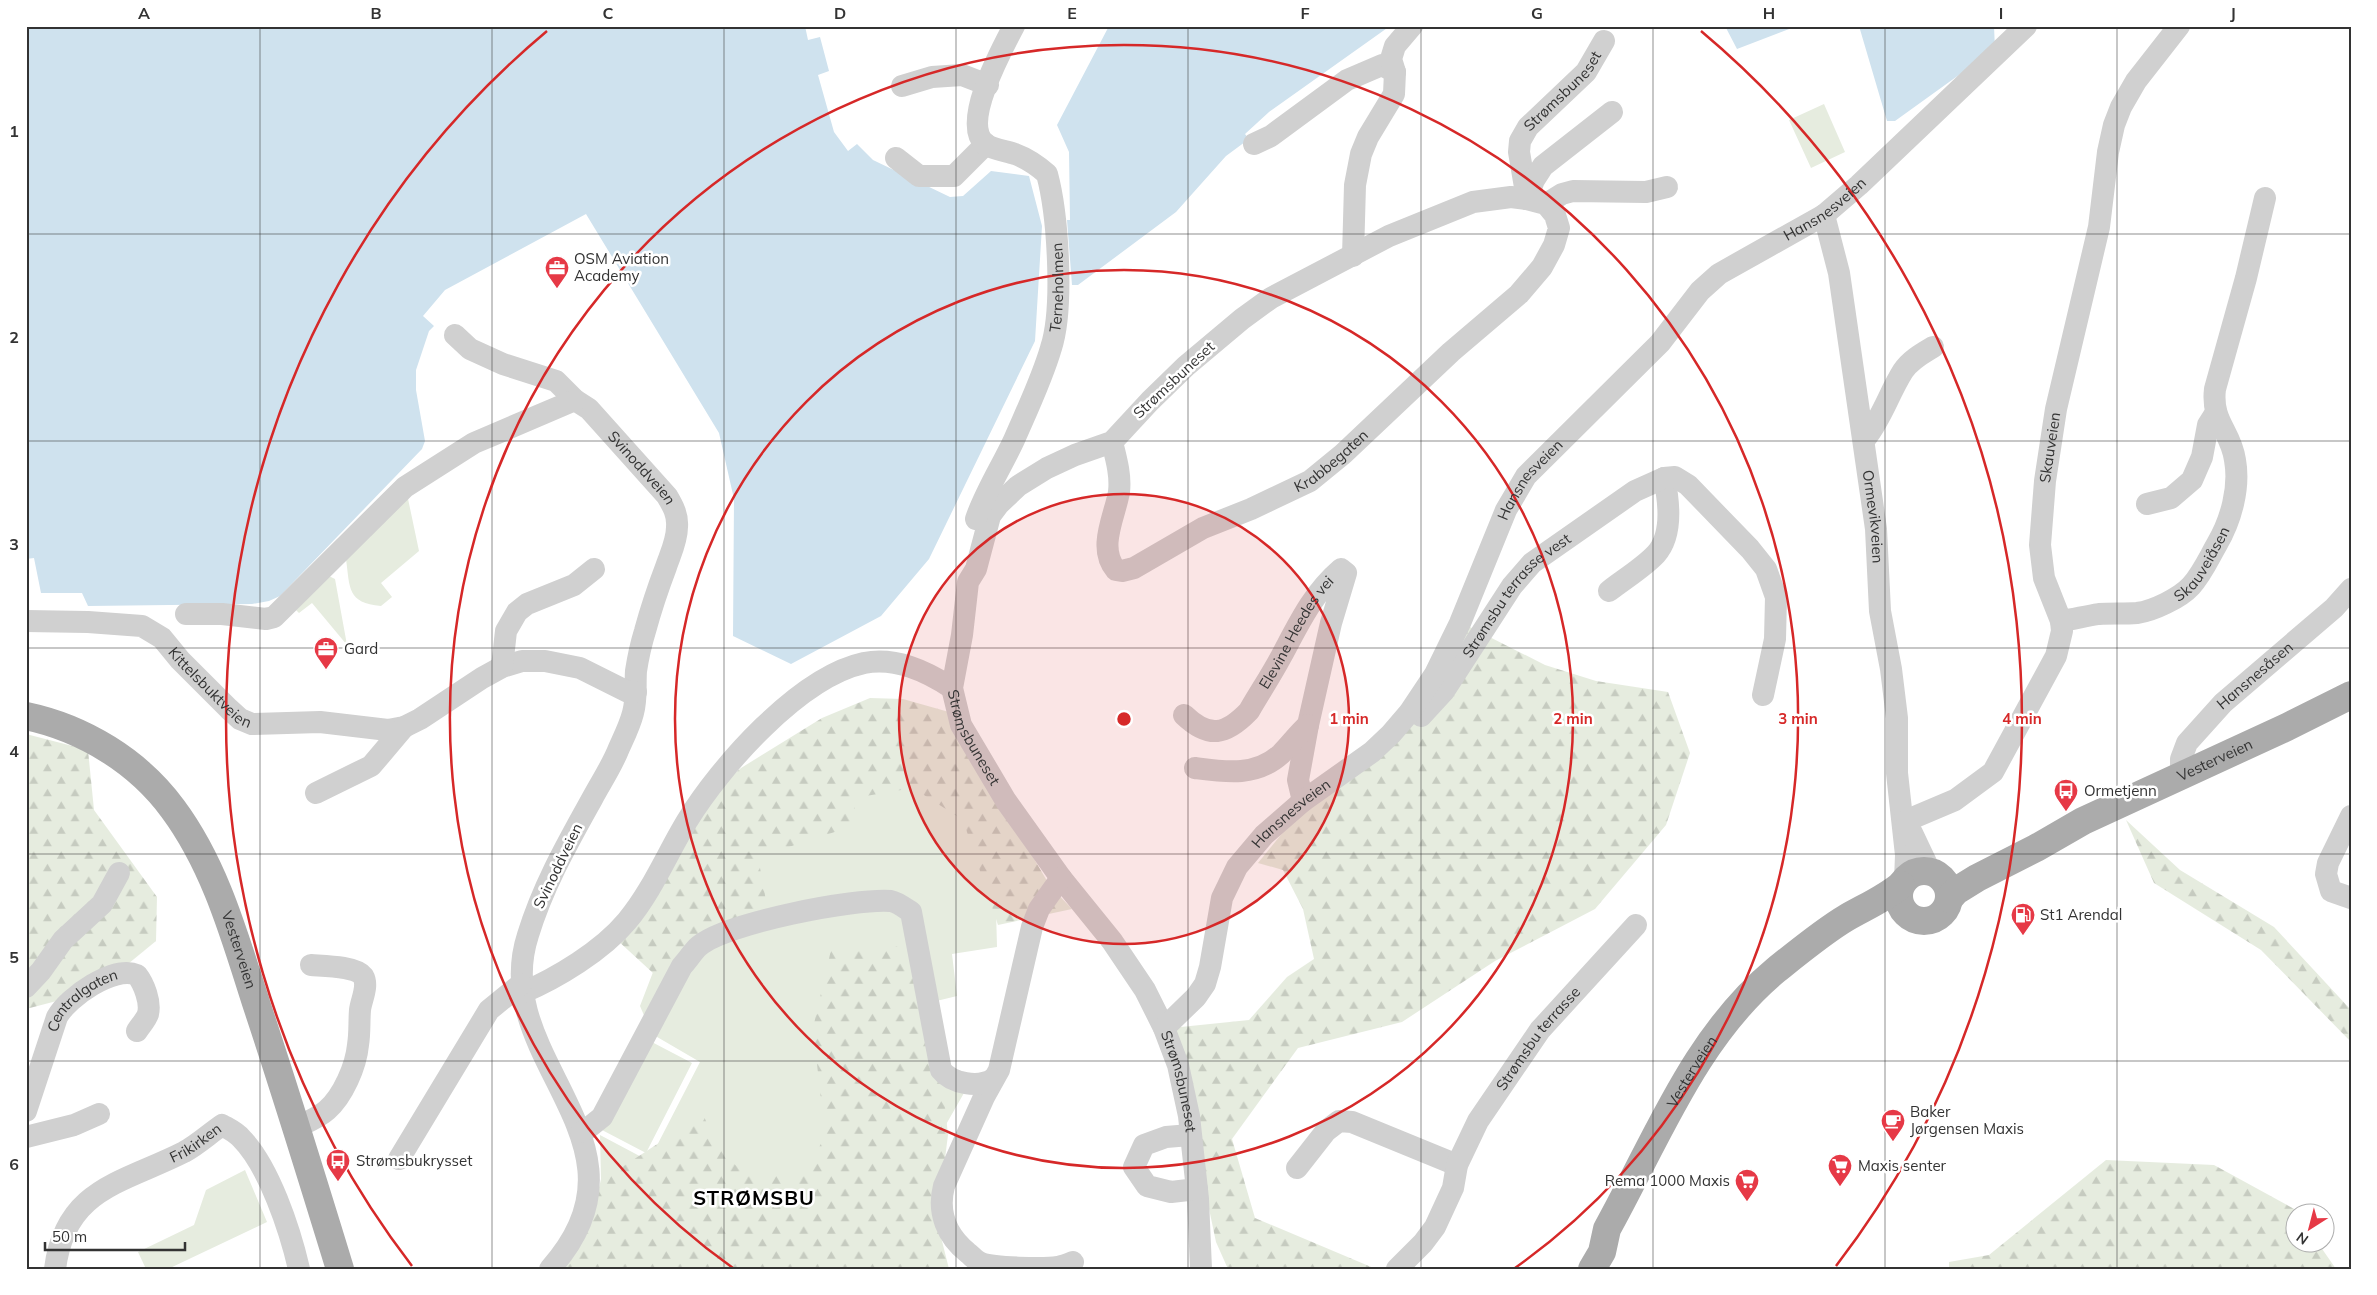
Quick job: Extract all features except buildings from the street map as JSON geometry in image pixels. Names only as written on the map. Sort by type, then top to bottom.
[{"type":"main road","name":"Vesterveien","points":[[1949,899],[1956,891],[1977,878],[2080,823],[2351,695]]},
{"type":"main road","name":"Vesterveien","points":[[26,716],[69,728],[101,744],[120,757],[153,785],[173,808],[202,852],[225,908],[297,1127],[340,1269]]},
{"type":"main road","name":"Vesterveien","points":[[1592,1269],[1602,1252],[1607,1229],[1685,1081],[1724,1024],[1743,1001],[1775,971],[1846,918],[1918,878],[1951,870],[2080,823]]},
{"type":"main road","points":[[1918,878],[1947,884],[1949,899],[1946,908],[1936,918],[1922,921],[1913,918],[1902,908],[1899,893],[1918,878]]},
{"type":"main road","name":"Vesterveien","points":[[1814,942],[1880,920],[1913,918]]},
{"type":"main road","name":"Vesterveien","points":[[1576,1269],[1593,1241],[1607,1229]]},
{"type":"street","points":[[896,158],[919,176],[954,176],[986,144],[978,134],[977,114],[997,59],[1014,26]]},
{"type":"street","points":[[1353,256],[1355,185],[1361,154],[1368,137],[1394,94],[1396,72],[1391,59],[1395,46],[1412,26]]},
{"type":"street","name":"Hansnesveien","points":[[1164,1028],[1196,997],[1204,984],[1210,967],[1222,898],[1237,867],[1264,835],[1303,801],[1372,752],[1409,714],[1435,674],[1460,623],[1506,510],[1526,476],[1660,343],[1700,291],[1719,274],[1824,215],[1859,185],[2026,26]]},
{"type":"street","name":"Skauveien","points":[[1903,822],[1956,800],[1993,772],[2056,656],[2062,632],[2061,621],[2044,578],[2040,545],[2045,481],[2056,408],[2099,227],[2108,152],[2114,126],[2121,107],[2136,82],[2179,26]]},
{"type":"street","name":"Strømsbuneset","points":[[1536,202],[1519,152],[1520,141],[1528,127],[1586,72],[1604,40]]},
{"type":"street","points":[[1254,144],[1271,136],[1347,80],[1382,65],[1396,72]]},
{"type":"street","points":[[902,86],[932,77],[962,75],[988,85]]},
{"type":"street","points":[[1612,112],[1543,166],[1534,180],[1536,202],[1573,191],[1646,192],[1667,187]]},
{"type":"street","name":"Terneholmen","points":[[968,582],[970,540],[979,512],[1013,441],[1052,348],[1056,326],[1058,283],[1052,190],[1048,174],[1018,155],[986,144]]},
{"type":"street","name":"Strømsbuneset","points":[[1201,1269],[1197,1189],[1189,1116],[1178,1065],[1164,1028],[1145,990],[1112,941],[1061,878],[1006,801],[960,725],[952,688],[962,635],[968,582],[976,570],[990,516],[999,504],[1018,486],[1047,468],[1075,455],[1112,442],[1186,366],[1242,319],[1271,298],[1389,236],[1474,202],[1511,197],[1536,202]]},
{"type":"street","name":"Skauveiåsen","points":[[2061,621],[2100,614],[2138,613],[2177,598],[2191,587],[2223,533],[2230,515],[2236,476],[2232,447],[2215,414],[2213,402],[2265,198]]},
{"type":"street","name":"Krabbegaten","points":[[1112,442],[1119,471],[1119,491],[1107,542],[1107,554],[1116,570],[1122,571],[1134,568],[1203,528],[1251,509],[1310,481],[1343,454],[1450,352],[1519,294],[1542,267],[1554,245],[1559,228],[1555,215],[1536,202]]},
{"type":"street","name":"Ormevikveien","points":[[1824,215],[1839,273],[1850,358],[1864,439],[1876,529],[1880,611],[1892,670],[1896,718],[1897,773],[1903,822],[1912,833],[1918,878]]},
{"type":"street","name":"Svinoddveien","points":[[455,335],[470,349],[503,364],[556,381],[575,400],[589,409],[667,496],[676,510],[677,527],[675,536],[644,633],[636,673],[633,713],[619,750],[539,899],[526,939],[521,989],[536,1039],[581,1132],[587,1156],[589,1186],[584,1214],[576,1235],[550,1269]]},
{"type":"street","points":[[1864,439],[1884,410],[1904,369],[1933,346]]},
{"type":"street","points":[[186,614],[222,614],[266,619],[274,618],[405,487],[474,444],[575,400]]},
{"type":"street","name":"Skauveiåsen","points":[[2147,504],[2171,498],[2192,480],[2202,457],[2208,425],[2215,414]]},
{"type":"street","points":[[1609,591],[1656,554],[1663,544],[1669,515],[1664,478],[1676,477],[1688,485],[1750,549],[1766,569],[1776,597],[1775,639],[1763,695]]},
{"type":"street","name":"Strømsbu terrasse vest","points":[[1391,734],[1417,721],[1444,691],[1512,586],[1532,563],[1635,491],[1664,478]]},
{"type":"street","points":[[502,667],[506,631],[517,612],[527,604],[574,585],[594,568]]},
{"type":"street","name":"Elevine Heedes vei","points":[[1184,715],[1196,726],[1207,731],[1220,731],[1242,718],[1282,656],[1308,606],[1326,582],[1340,570],[1346,573],[1331,623],[1308,725],[1298,780],[1303,801]]},
{"type":"street","name":"Hansnesåsen","points":[[2181,775],[2181,758],[2187,743],[2193,736],[2224,703],[2334,608],[2351,589]]},
{"type":"street","name":"Kittelsbuktveien","points":[[26,621],[88,622],[142,626],[162,638],[180,660],[229,709],[240,719],[252,724],[320,722],[388,730],[404,727],[420,719],[502,667],[522,661],[545,661],[580,668],[628,692],[636,692]]},
{"type":"street","points":[[399,1159],[489,1010],[521,989],[546,982],[591,953],[620,930],[649,889],[708,788],[744,746],[804,692],[835,674],[864,663],[896,663],[929,672],[952,688]]},
{"type":"street","points":[[1195,768],[1232,773],[1256,769],[1280,755],[1308,725]]},
{"type":"street","name":"Kittelsbuktveien","points":[[316,793],[371,766],[404,727]]},
{"type":"street","points":[[2351,816],[2328,863],[2326,874],[2331,891],[2351,898]]},
{"type":"street","points":[[26,987],[41,971],[63,940],[102,904],[118,873]]},
{"type":"street","points":[[1061,878],[1038,908],[1018,981],[1004,1057],[944,1186],[940,1200],[949,1234],[980,1263],[998,1266],[1058,1267],[1072,1262]]},
{"type":"street","points":[[581,1132],[602,1117],[682,966],[700,946],[712,938],[746,926],[831,905],[893,901],[911,912],[941,1070],[951,1079],[975,1085],[986,1084],[993,1079]]},
{"type":"street","name":"Strømsbu terrasse","points":[[1397,1269],[1423,1243],[1435,1227],[1450,1195],[1457,1164],[1478,1121],[1540,1030],[1636,925]]},
{"type":"street","points":[[297,1127],[327,1110],[339,1096],[354,1064],[358,1046],[360,1009],[365,984],[366,970],[356,971],[334,966],[311,965]]},
{"type":"street","name":"Centralgaten","points":[[26,1111],[62,1007],[73,997],[120,973],[137,975],[143,982],[149,1006],[148,1015],[137,1031]]},
{"type":"street","points":[[26,1137],[74,1125],[99,1114]]},
{"type":"street","points":[[1298,1168],[1326,1131],[1339,1121],[1352,1122],[1457,1164]]},
{"type":"street","name":"Frikirken","points":[[55,1269],[64,1230],[82,1204],[134,1174],[185,1151],[222,1125],[242,1138],[263,1170],[286,1222],[299,1269]]},
{"type":"street","points":[[1190,1135],[1166,1137],[1144,1145],[1134,1167],[1147,1186],[1171,1192],[1197,1189]]},
{"type":"green space","points":[[1824,104],[1845,152],[1811,168],[1789,120]]},
{"type":"green space","points":[[407,494],[419,551],[381,583],[392,597],[381,606],[362,601],[352,592],[346,559]]},
{"type":"green space","points":[[329,576],[335,579],[347,645],[312,603],[299,613],[296,610]]},
{"type":"green space","points":[[1464,624],[1545,665],[1596,681],[1668,692],[1690,753],[1666,825],[1595,909],[1495,961],[1402,1022],[1298,1048],[1232,1139],[1255,1218],[1376,1269],[1228,1269],[1216,1242],[1171,1028],[1249,1020],[1287,977],[1314,959],[1303,909],[1283,870],[1258,863],[1318,789],[1399,715]]},
{"type":"green space","points":[[870,698],[903,699],[956,714],[997,796],[1050,886],[1072,909],[998,925],[963,820],[913,788],[854,798],[856,825],[758,857],[769,917],[715,934],[666,985],[616,939],[697,806],[741,768],[822,718]]},
{"type":"green space","points":[[914,718],[995,873],[997,947],[952,954],[957,996],[920,1005],[964,1093],[920,1170],[567,1269],[594,1211],[601,1179],[600,1135],[649,1161],[700,1062],[652,1034],[640,1006],[688,881]]},
{"type":"green space","points":[[26,734],[88,750],[94,810],[157,897],[156,941],[95,991],[26,1009]]},
{"type":"green space","points":[[2126,820],[2180,870],[2274,927],[2351,1010],[2351,1042],[2261,950],[2154,883]]},
{"type":"green space","points":[[897,946],[937,1030],[948,1135],[937,1221],[949,1269],[543,1269],[576,1213],[610,1175],[703,1114],[713,1138],[743,1174],[805,1174],[825,1136],[813,1028],[831,950]]},
{"type":"green space","points":[[648,1040],[692,1063],[646,1153],[602,1130]]},
{"type":"green space","points":[[2106,1160],[2214,1165],[2284,1203],[2284,1252],[2324,1252],[2336,1269],[1949,1269],[1949,1262],[1989,1255]]},
{"type":"green space","points":[[245,1170],[267,1222],[168,1269],[146,1269],[138,1252],[194,1225],[206,1190]]},
{"type":"water","points":[[26,26],[805,26],[808,40],[820,37],[829,71],[818,75],[834,132],[848,151],[857,144],[873,160],[950,197],[963,196],[991,171],[1029,176],[1042,226],[1035,341],[929,559],[881,616],[791,664],[733,636],[734,499],[719,433],[586,214],[445,290],[423,316],[434,326],[429,331],[416,370],[416,390],[425,441],[422,449],[280,596],[269,601],[252,604],[88,606],[82,593],[41,593],[34,558],[26,559]]},
{"type":"water","points":[[1109,26],[1390,26],[1269,112],[1245,134],[1249,139],[1226,156],[1176,212],[1078,285],[1072,285],[1067,220],[1070,220],[1069,152],[1057,125]]},
{"type":"water","points":[[1725,26],[1797,26],[1737,49]]},
{"type":"water","points":[[1859,26],[1994,26],[1995,49],[1895,121],[1887,121]]},
{"type":"place","name":"OSM Aviation Academy","points":[[557,289]]},
{"type":"place","name":"Gard","points":[[326,670]]},
{"type":"place","name":"Ormetjenn","points":[[2066,812]]},
{"type":"place","name":"St1 Arendal","points":[[2023,936]]},
{"type":"place","name":"Baker Jørgensen Maxis","points":[[1893,1142]]},
{"type":"place","name":"Strømsbukrysset","points":[[338,1182]]},
{"type":"place","name":"Maxis senter","points":[[1840,1187]]},
{"type":"place","name":"Rema 1000 Maxis","points":[[1747,1202]]},
{"type":"district","name":"STRØMSBU","points":[[754,1198]]}]
